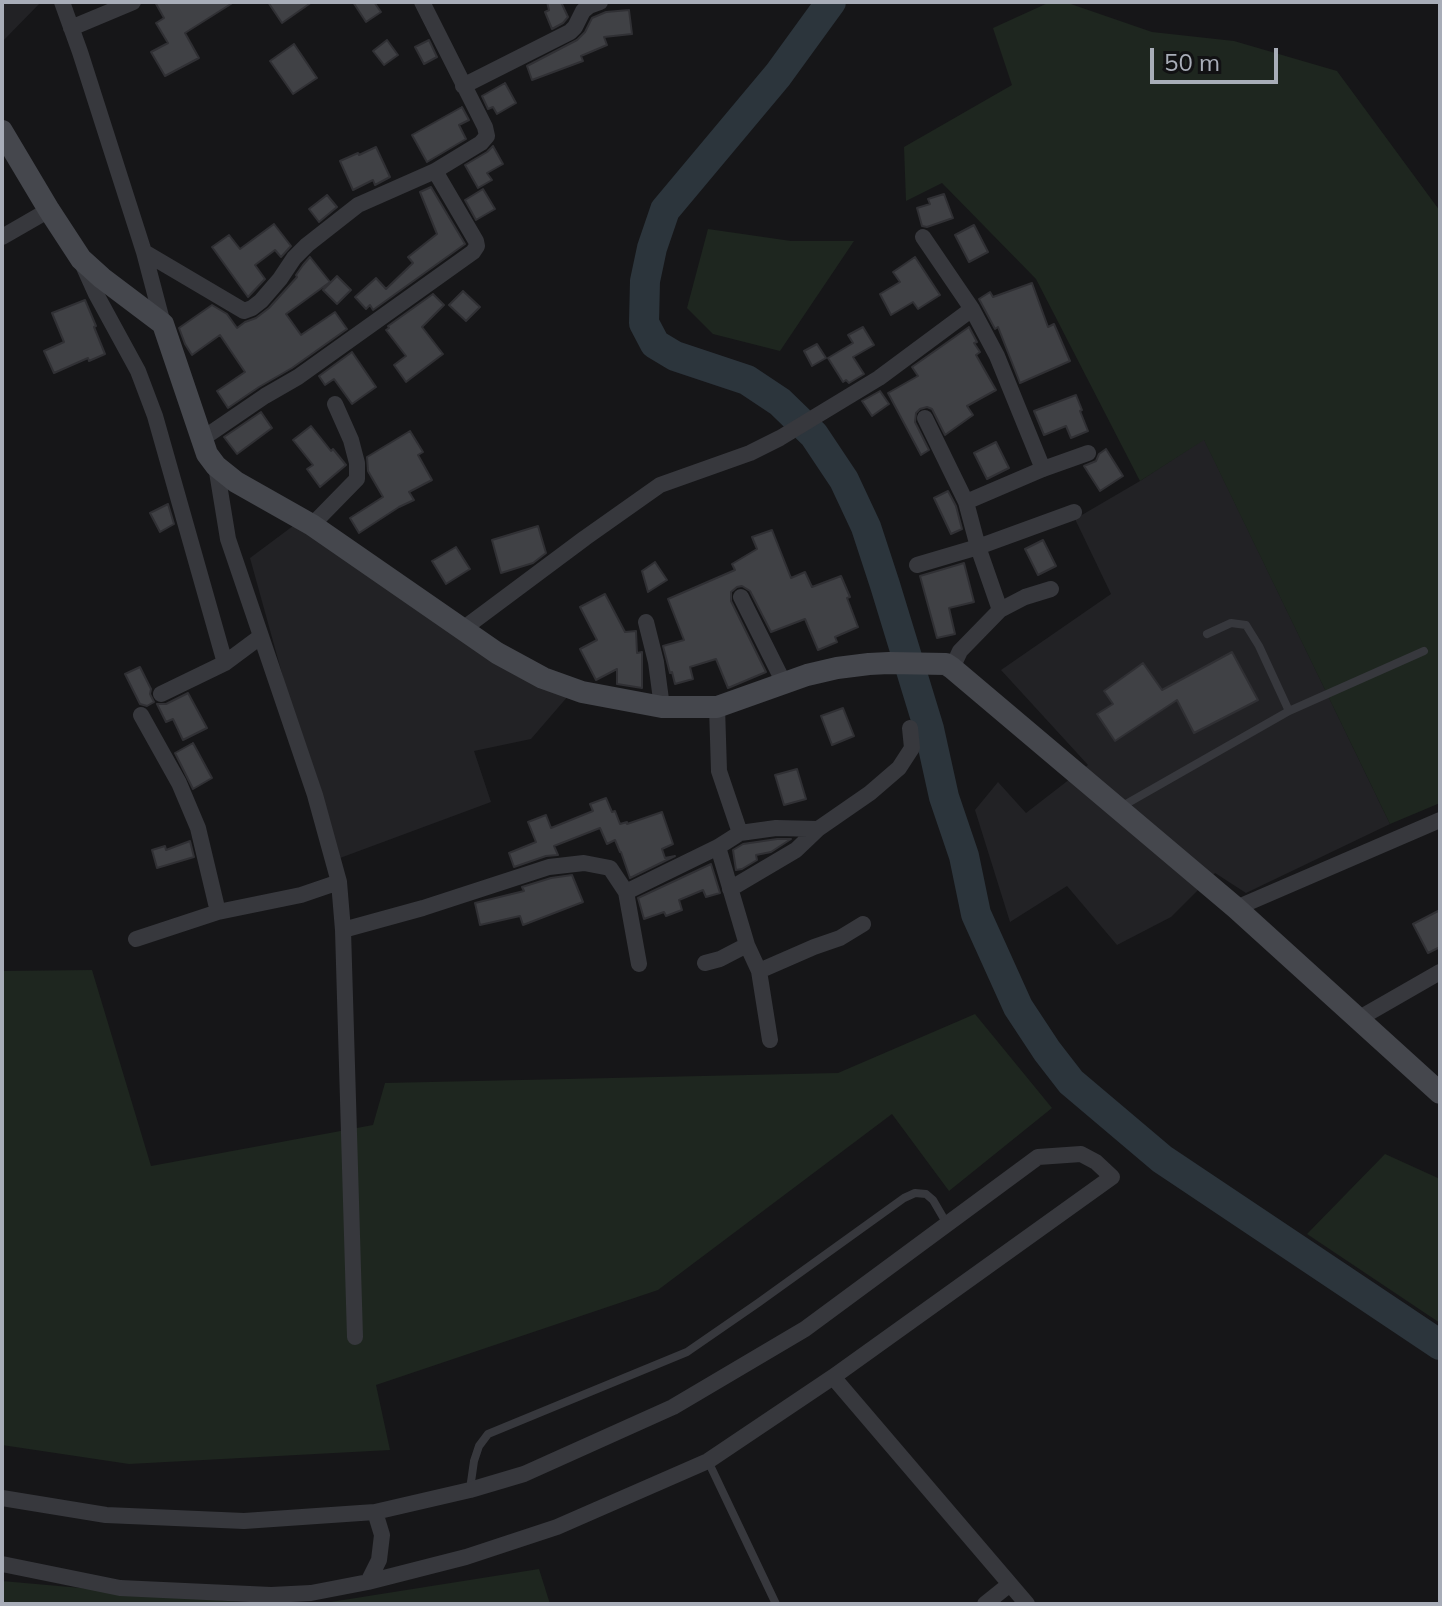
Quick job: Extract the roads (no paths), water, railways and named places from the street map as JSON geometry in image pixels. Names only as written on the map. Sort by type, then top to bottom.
[{"type":"street","points":[[62,2],[207,454],[236,482],[312,525],[497,653],[543,678],[582,692],[662,707],[717,707],[807,675],[837,668],[889,663],[949,666],[1236,908],[1439,1092]]},
{"type":"street","points":[[71,28],[133,2]]},
{"type":"street","points":[[144,252],[244,311],[261,301],[307,245],[358,205],[435,171],[481,143],[487,136],[485,127],[422,2]]},
{"type":"street","points":[[463,86],[570,32],[583,11],[600,2]]},
{"type":"street","points":[[2,131],[81,259],[96,294],[138,371],[231,658]]},
{"type":"street","points":[[202,439],[298,377],[473,252],[476,241],[435,171]]},
{"type":"street","points":[[2,237],[49,210]]},
{"type":"street","points":[[923,237],[972,309],[997,356],[1043,469]]},
{"type":"street","points":[[81,259],[163,324]]},
{"type":"street","points":[[463,629],[660,485],[750,453],[780,438],[879,378],[972,309]]},
{"type":"street","points":[[312,525],[357,479],[357,463],[351,440],[335,404]]},
{"type":"street","points":[[925,418],[966,502],[1000,610]]},
{"type":"street","points":[[966,502],[1088,453]]},
{"type":"street","points":[[216,466],[228,539],[256,640],[315,795],[343,930],[355,1337]]},
{"type":"street","points":[[917,565],[978,547],[1074,512]]},
{"type":"street","points":[[949,666],[1000,610],[1025,597],[1051,589]]},
{"type":"street","points":[[741,597],[784,683]]},
{"type":"street","points":[[646,622],[656,662],[662,707]]},
{"type":"street","points":[[161,694],[231,658],[256,640]]},
{"type":"street","points":[[717,707],[719,771],[740,833]]},
{"type":"street","points":[[141,715],[179,783],[198,828],[218,912]]},
{"type":"street","points":[[730,889],[796,850],[818,829],[870,793],[899,768],[912,748],[910,728]]},
{"type":"street","points":[[1236,908],[1440,820]]},
{"type":"street","points":[[626,892],[740,833],[776,828],[818,829]]},
{"type":"street","points":[[718,847],[747,945],[759,971],[770,1040]]},
{"type":"street","points":[[343,930],[549,867],[584,863],[610,868],[626,892],[639,964]]},
{"type":"street","points":[[136,939],[218,912],[301,895],[333,884]]},
{"type":"street","points":[[759,971],[840,938],[863,924]]},
{"type":"street","points":[[705,963],[747,945]]},
{"type":"street","points":[[1358,1019],[1440,972]]},
{"type":"street","points":[[2,1498],[106,1515],[244,1521],[375,1512],[470,1490],[524,1474],[673,1407],[805,1329],[1038,1157],[1081,1154],[1096,1162],[1112,1177],[833,1377],[708,1461],[557,1527],[466,1557],[311,1593],[271,1595],[120,1588],[2,1564]]},
{"type":"street","points":[[833,1377],[1010,1584],[1021,1602]]},
{"type":"street","points":[[368,1582],[379,1560],[382,1535],[375,1512]]},
{"type":"street","points":[[985,1604],[1010,1584]]},
{"type":"lane","points":[[1207,634],[1231,623],[1246,625],[1289,711]]},
{"type":"lane","points":[[1119,808],[1289,711],[1424,651]]},
{"type":"lane","points":[[470,1490],[474,1461],[479,1446],[488,1434],[687,1352],[904,1198],[915,1193],[926,1194],[947,1224]]},
{"type":"lane","points":[[708,1461],[776,1604]]},
{"type":"waterway","points":[[831,2],[778,75],[665,210],[645,281],[644,323],[655,344],[675,356],[747,380],[780,402],[814,435],[844,480],[866,527],[929,729],[944,797],[964,856],[976,914],[1018,1007],[1071,1082],[1162,1159],[1440,1345]]}]
